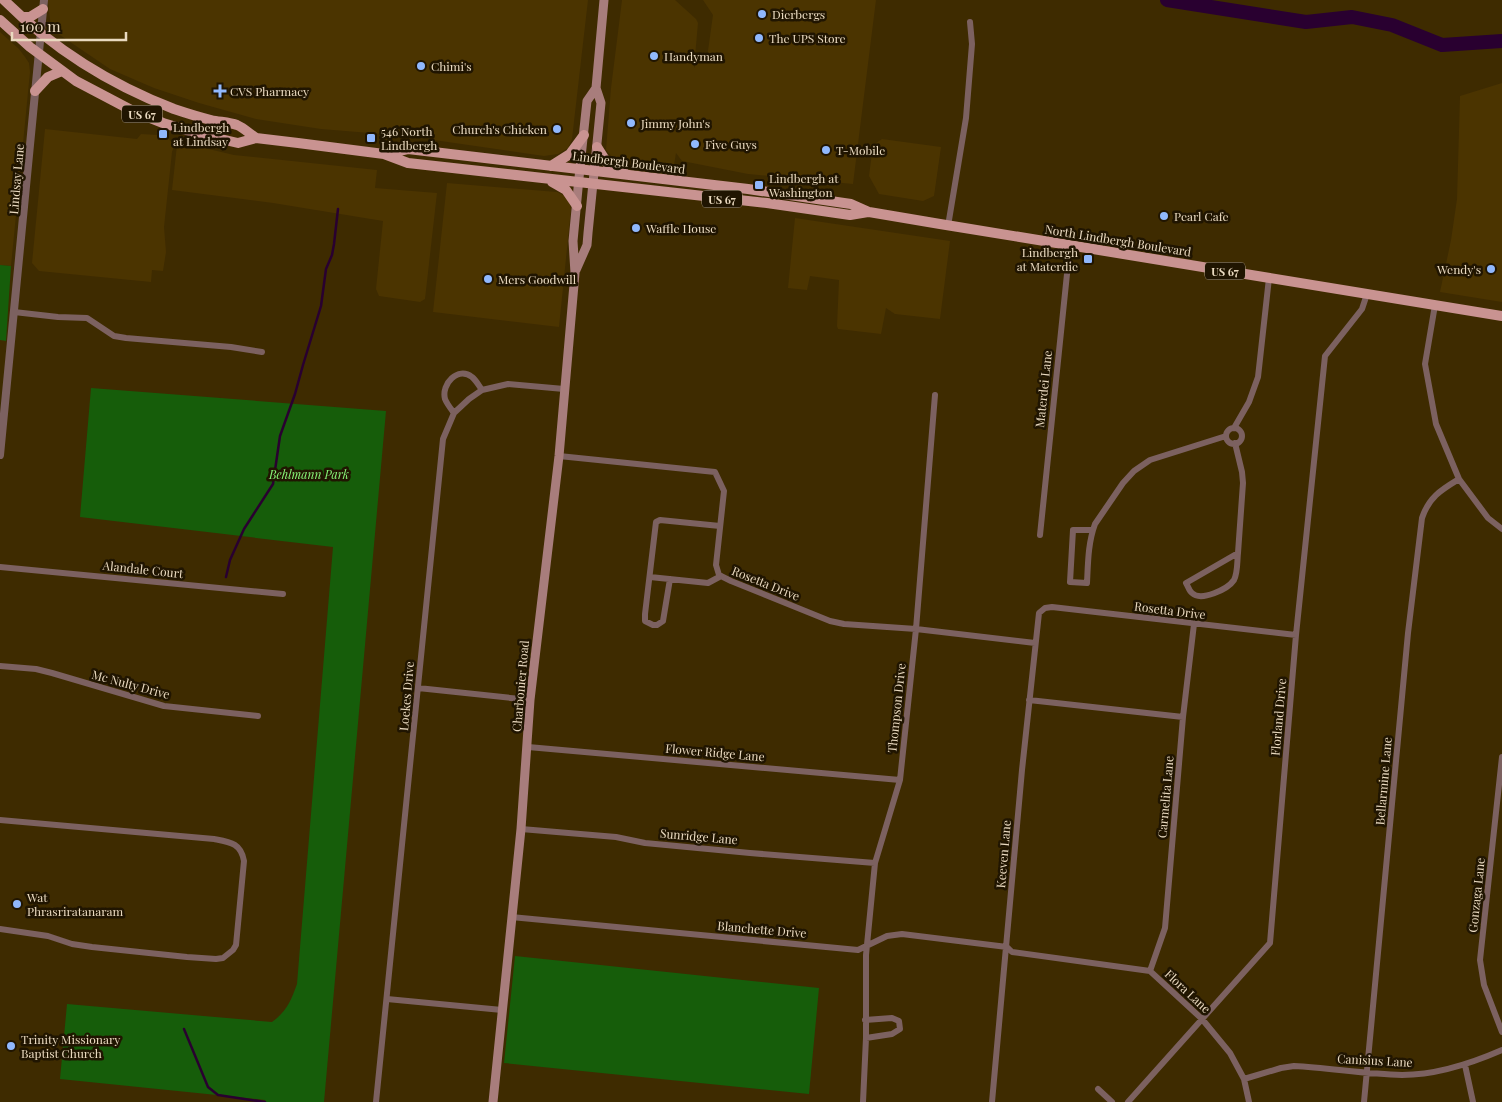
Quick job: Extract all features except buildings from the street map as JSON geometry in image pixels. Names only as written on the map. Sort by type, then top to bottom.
[{"type":"main road","name":"Lindbergh Boulevard","points":[[4,0],[41,34],[92,70],[133,92],[182,112],[209,120],[238,125],[256,138]]},
{"type":"main road","points":[[596,88],[604,0]]},
{"type":"main road","points":[[22,17],[30,17],[44,4]]},
{"type":"main road","name":"Lindbergh Boulevard","points":[[0,20],[62,71],[106,98],[163,123],[238,143],[256,138],[384,154],[408,164],[802,207],[850,215],[869,212]]},
{"type":"main road","points":[[35,91],[48,77],[62,71]]},
{"type":"main road","name":"Charbonier Road","points":[[493,1102],[521,829],[530,700],[559,456],[575,273],[573,242],[580,169],[587,101],[596,88]]},
{"type":"main road","name":"Charbonier Road","points":[[575,273],[587,245],[601,102],[596,88]]},
{"type":"main road","points":[[551,166],[570,154],[584,135]]},
{"type":"main road","points":[[597,147],[608,162],[627,174]]},
{"type":"main road","name":"Lindbergh Boulevard","points":[[384,154],[408,149],[627,174],[851,204],[869,212],[907,218]]},
{"type":"main road","points":[[549,180],[566,190],[577,206]]},
{"type":"main road","name":"North Lindbergh Boulevard","points":[[907,218],[1502,316]]},
{"type":"street","name":"Lindsay Lane","points":[[0,455],[44,4]]},
{"type":"street","points":[[948,226],[966,118],[972,44],[970,22]]},
{"type":"street","name":"Materdei Lane","points":[[1040,535],[1070,245]]},
{"type":"street","points":[[1235,444],[1230,443],[1226,436],[1227,431],[1234,428],[1249,402],[1258,377],[1269,278]]},
{"type":"street","name":"Florland Drive","points":[[1128,1102],[1270,943],[1296,634],[1325,356],[1362,309],[1367,294]]},
{"type":"street","points":[[1434,305],[1425,364],[1436,424],[1458,479],[1488,518],[1502,529]]},
{"type":"street","points":[[14,312],[87,318],[114,336],[126,338],[231,347],[262,352]]},
{"type":"street","points":[[454,413],[445,398],[445,388],[453,377],[458,374],[472,377],[482,390]]},
{"type":"street","name":"Loekes Drive","points":[[376,1102],[443,439],[454,413],[465,402],[482,390],[508,384],[564,389]]},
{"type":"street","name":"Thompson Drive","points":[[863,1102],[868,944],[875,863],[900,780],[916,629],[935,395]]},
{"type":"street","points":[[1234,428],[1241,434],[1241,439],[1235,444]]},
{"type":"street","points":[[1093,530],[1073,530],[1070,582],[1087,583],[1090,537],[1123,483],[1134,471],[1150,460],[1226,436]]},
{"type":"street","points":[[1235,444],[1242,478],[1238,553],[1237,569],[1233,581],[1221,590],[1207,596],[1198,596],[1191,593],[1186,583],[1238,553]]},
{"type":"street","name":"Rosetta Drive","points":[[559,456],[714,472],[724,491],[716,565],[721,576],[830,621],[844,624],[916,629],[1035,644]]},
{"type":"street","name":"Bellarmine Lane","points":[[1364,1102],[1408,633],[1422,518],[1426,506],[1438,492],[1458,479]]},
{"type":"street","points":[[670,579],[663,621],[653,625],[645,621],[656,522],[660,520],[720,526]]},
{"type":"street","name":"Alandale Court","points":[[0,567],[283,594]]},
{"type":"street","points":[[650,577],[708,583],[721,576]]},
{"type":"street","name":"Rosetta Drive","points":[[1042,609],[1052,607],[1296,634]]},
{"type":"street","name":"Keeven Lane","points":[[992,1102],[1029,700],[1038,617],[1042,609]]},
{"type":"street","name":"Carmelita Lane","points":[[1150,970],[1165,928],[1183,717],[1194,624]]},
{"type":"street","name":"Mc Nulty Drive","points":[[0,666],[36,669],[164,706],[258,716]]},
{"type":"street","points":[[418,688],[530,700]]},
{"type":"street","points":[[1029,700],[1183,717]]},
{"type":"street","name":"Flower Ridge Lane","points":[[528,747],[900,780]]},
{"type":"street","name":"Gonzaga Lane","points":[[1502,757],[1480,960],[1484,985],[1502,1032]]},
{"type":"street","points":[[0,820],[232,843],[240,848],[244,861],[236,945],[223,958],[216,959],[92,947],[72,944],[48,936],[0,929]]},
{"type":"street","name":"Sunridge Lane","points":[[521,829],[616,837],[645,843],[875,863]]},
{"type":"street","name":"Blanchette Drive","points":[[511,917],[858,950],[887,936],[902,934],[1007,947]]},
{"type":"street","name":"Flora Lane","points":[[1007,947],[1012,952],[1150,970],[1202,1019],[1230,1053],[1244,1079],[1250,1102]]},
{"type":"street","points":[[386,999],[502,1010]]},
{"type":"street","points":[[865,1020],[892,1018],[899,1022],[900,1026],[900,1029],[892,1034],[866,1038]]},
{"type":"street","name":"Canisius Lane","points":[[1244,1079],[1294,1066],[1403,1075],[1464,1065],[1502,1050]]},
{"type":"street","points":[[1464,1065],[1473,1102]]},
{"type":"street","points":[[1098,1090],[1112,1102]]},
{"type":"shaded area","points":[[48,0],[588,0],[572,139],[568,148],[558,154],[544,156],[406,136],[321,129],[256,119],[154,88],[110,69],[51,29]]},
{"type":"shaded area","points":[[622,0],[675,0],[696,19],[698,23],[694,68],[700,58],[707,58],[713,15],[703,0],[876,0],[853,184],[748,174],[682,161],[676,153],[674,165],[613,158],[606,150],[611,88]]},
{"type":"shaded area","points":[[0,32],[25,57],[29,63],[30,72],[11,266],[0,265]]},
{"type":"shaded area","points":[[1502,83],[1502,302],[1440,292],[1457,199],[1460,96]]},
{"type":"shaded area","points":[[45,129],[137,139],[141,134],[158,135],[169,139],[174,146],[164,227],[166,252],[163,271],[152,270],[151,282],[39,271],[32,263]]},
{"type":"shaded area","points":[[882,139],[941,147],[934,196],[923,201],[879,194],[869,176],[873,145]]},
{"type":"shaded area","points":[[179,142],[234,155],[377,170],[375,188],[437,193],[425,299],[420,302],[379,296],[376,289],[383,221],[273,203],[172,190],[177,145]]},
{"type":"shaded area","points":[[447,183],[557,192],[569,200],[571,209],[559,327],[433,312]]},
{"type":"shaded area","points":[[795,218],[950,241],[940,319],[895,314],[886,308],[881,334],[838,329],[839,280],[810,276],[807,290],[788,288]]},
{"type":"green space","points":[[0,265],[11,266],[6,341],[0,340]]},
{"type":"green space","name":"Behlmann Park","points":[[91,388],[386,411],[324,1102],[266,1102],[265,1100],[60,1079],[67,1004],[272,1022],[281,1014],[290,1001],[297,984],[333,547],[80,517]]},
{"type":"green space","points":[[515,956],[819,988],[809,1094],[504,1063]]},
{"type":"waterway","points":[[1167,0],[1306,22],[1352,17],[1392,25],[1442,45],[1502,41]]},
{"type":"waterway","points":[[226,577],[230,560],[244,529],[273,484],[280,436],[295,394],[321,306],[326,269],[334,244],[338,209]]},
{"type":"waterway","points":[[184,1029],[208,1087],[218,1095],[265,1102]]},
{"type":"place","name":"Dierbergs","points":[[762,14]]},
{"type":"place","name":"The UPS Store","points":[[759,38]]},
{"type":"place","name":"Handyman","points":[[654,56]]},
{"type":"place","name":"Chimi's","points":[[421,66]]},
{"type":"place","name":"CVS Pharmacy","points":[[220,91]]},
{"type":"place","name":"Jimmy John's","points":[[631,123]]},
{"type":"place","name":"Church's Chicken","points":[[557,129]]},
{"type":"place","name":"Lindbergh at Lindsay","points":[[163,134]]},
{"type":"place","name":"546 North Lindbergh","points":[[371,138]]},
{"type":"place","name":"Five Guys","points":[[695,144]]},
{"type":"place","name":"T-Mobile","points":[[826,150]]},
{"type":"place","name":"Lindbergh at Washington","points":[[759,185]]},
{"type":"place","name":"Pearl Cafe","points":[[1164,216]]},
{"type":"place","name":"Waffle House","points":[[636,228]]},
{"type":"place","name":"Lindbergh at Materdie","points":[[1088,259]]},
{"type":"place","name":"Wendy's","points":[[1491,269]]},
{"type":"place","name":"Mers Goodwill","points":[[488,279]]},
{"type":"place","name":"Wat Phrasriratanaram","points":[[17,904]]},
{"type":"place","name":"Trinity Missionary Baptist Church","points":[[11,1046]]}]
